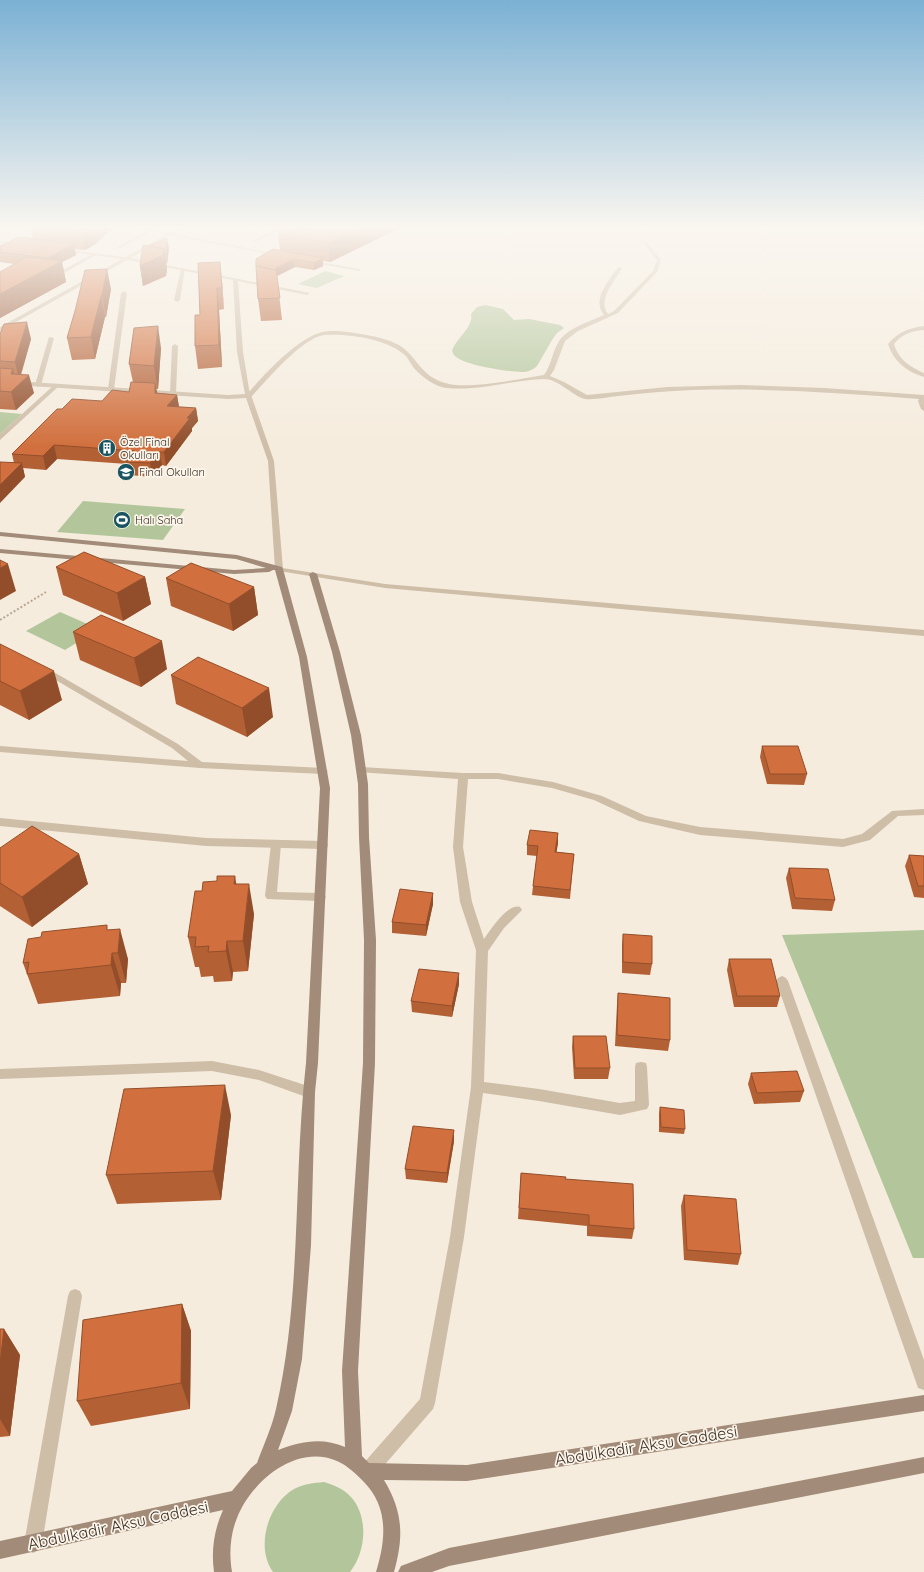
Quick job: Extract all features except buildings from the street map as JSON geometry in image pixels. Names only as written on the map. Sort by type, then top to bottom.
[{"type":"main road","points":[[0,534],[237,557],[280,569]]},
{"type":"main road","points":[[0,551],[234,572],[280,569]]},
{"type":"main road","points":[[264,1466],[284,1411],[294,1359],[304,1245],[309,1092],[312,1063],[325,788],[303,657],[280,569]]},
{"type":"main road","points":[[314,574],[336,652],[356,735],[362,770],[370,940],[369,1055],[350,1371],[354,1459]]},
{"type":"main road","name":"Abdulkadir Aksu Caddesi","points":[[368,1471],[467,1473],[924,1403]]},
{"type":"main road","points":[[224,1572],[221,1563],[224,1530],[236,1499],[248,1480],[264,1466],[286,1454],[309,1448],[333,1450],[354,1459],[368,1471],[383,1493],[392,1520],[391,1551],[386,1572]]},
{"type":"main road","points":[[407,1572],[448,1557],[924,1465]]},
{"type":"main road","name":"Abdulkadir Aksu Caddesi","points":[[0,1550],[236,1499]]},
{"type":"street","points":[[0,329],[53,299]]},
{"type":"street","points":[[111,389],[123,299]]},
{"type":"street","points":[[236,299],[240,352],[246,389],[271,461],[280,569],[385,586],[924,633]]},
{"type":"street","points":[[602,299],[601,306],[603,312],[607,316]]},
{"type":"street","points":[[546,378],[551,370],[560,344],[564,340],[576,330],[616,312],[630,299]]},
{"type":"street","points":[[924,328],[910,329],[897,336],[891,344],[892,350],[897,358],[907,367],[924,375]]},
{"type":"street","points":[[0,382],[228,397],[249,396],[267,376],[298,347],[310,338],[321,334],[335,333],[369,337],[396,346],[408,355],[416,367],[435,382],[446,386],[475,387],[546,378],[562,383],[586,397],[667,389],[740,387],[824,390],[924,397],[921,402],[924,409]]},
{"type":"street","points":[[38,385],[51,338]]},
{"type":"street","points":[[173,393],[175,346]]},
{"type":"street","points":[[0,438],[56,386]]},
{"type":"street","points":[[34,664],[175,746],[200,765]]},
{"type":"street","points":[[0,749],[200,765],[322,771]]},
{"type":"street","points":[[362,770],[463,776],[498,776],[553,785],[598,798],[643,819],[700,831],[843,843],[866,837],[896,812],[924,812]]},
{"type":"street","points":[[368,1471],[427,1403],[457,1237],[477,1087],[482,950],[466,902],[458,847],[463,776]]},
{"type":"street","points":[[0,822],[206,842],[323,845]]},
{"type":"street","points":[[276,844],[271,896],[320,898]]},
{"type":"street","points":[[482,950],[500,925],[516,910]]},
{"type":"street","points":[[782,981],[924,1382]]},
{"type":"street","points":[[0,1074],[212,1066],[259,1075],[309,1092]]},
{"type":"street","points":[[477,1087],[539,1095],[620,1109],[642,1105],[641,1067]]},
{"type":"street","points":[[33,1544],[75,1296]]},
{"type":"path","points":[[0,620],[46,592]]},
{"type":"green space","points":[[485,305],[503,309],[514,320],[529,319],[560,325],[564,328],[557,333],[552,340],[537,366],[530,370],[516,372],[476,365],[454,356],[452,351],[470,323],[471,314],[477,307]]},
{"type":"green space","points":[[0,412],[22,414],[0,434]]},
{"type":"green space","name":"Halı Saha","points":[[83,501],[185,509],[163,540],[57,532]]},
{"type":"green space","points":[[60,612],[99,629],[65,650],[26,631]]},
{"type":"green space","points":[[924,930],[924,1258],[913,1258],[782,935]]},
{"type":"green space","points":[[324,1482],[339,1488],[348,1494],[357,1505],[361,1514],[363,1524],[362,1545],[355,1564],[350,1572],[273,1572],[265,1551],[267,1527],[271,1515],[277,1505],[294,1489],[309,1484]]},
{"type":"place","name":"Özel Final Okulları","points":[[107,448]]},
{"type":"place","name":"Final Okulları","points":[[126,472]]},
{"type":"place","name":"Halı Saha","points":[[122,520]]}]
